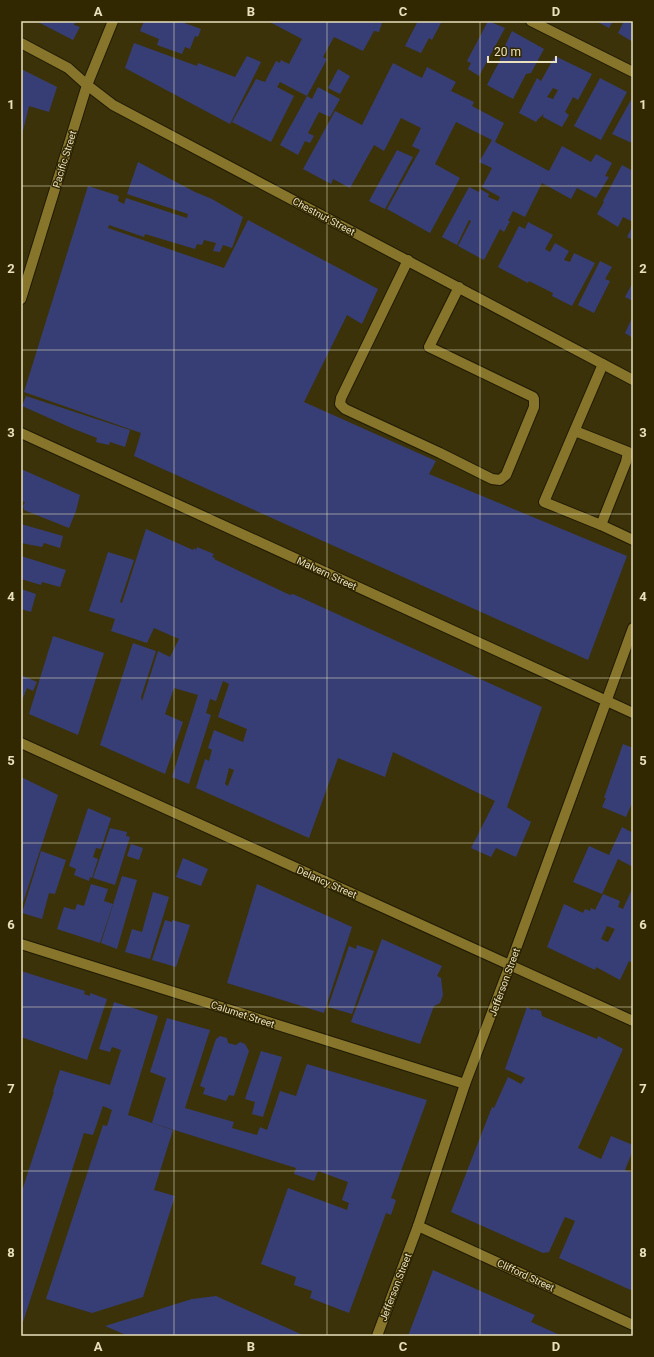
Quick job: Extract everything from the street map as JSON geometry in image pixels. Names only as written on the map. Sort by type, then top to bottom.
[{"type":"street","name":"Pacific Street","points":[[21,299],[87,85],[113,21]]},
{"type":"street","points":[[531,21],[633,72]]},
{"type":"street","name":"Chestnut Street","points":[[21,43],[68,68],[112,105],[633,380]]},
{"type":"street","points":[[408,260],[341,398],[340,404],[345,408],[492,479],[500,480],[506,475],[534,407],[534,400],[533,397],[429,347],[458,287]]},
{"type":"street","points":[[603,364],[544,502],[601,525],[633,540]]},
{"type":"street","points":[[575,431],[628,452],[626,462],[601,525]]},
{"type":"street","name":"Malvern Street","points":[[21,433],[633,713]]},
{"type":"street","name":"Jefferson Street","points":[[377,1336],[418,1226],[465,1084],[633,628]]},
{"type":"street","name":"Delancy Street","points":[[21,743],[633,1021]]},
{"type":"street","name":"Calumet Street","points":[[21,944],[465,1084]]},
{"type":"street","name":"Clifford Street","points":[[418,1226],[633,1325]]},
{"type":"building","points":[[36,21],[76,21],[74,25],[80,27],[73,40]]},
{"type":"building","points":[[144,21],[179,21],[201,29],[198,37],[195,36],[190,49],[185,47],[182,54],[157,45],[159,39],[140,31]]},
{"type":"building","points":[[268,21],[379,21],[382,23],[379,32],[374,31],[363,51],[334,37],[323,57],[327,59],[307,96],[280,82],[277,87],[294,96],[271,142],[232,122],[256,79],[265,82],[276,61],[280,63],[281,60],[289,64],[302,39]]},
{"type":"building","points":[[418,21],[442,21],[432,40],[429,38],[421,53],[405,46]]},
{"type":"building","points":[[488,21],[505,28],[479,76],[468,69],[471,63],[467,61]]},
{"type":"building","points":[[596,21],[613,21],[609,28]]},
{"type":"building","points":[[624,21],[633,21],[633,42],[618,33]]},
{"type":"building","points":[[512,31],[544,49],[531,73],[526,74],[513,99],[487,85],[500,60],[500,56]]},
{"type":"building","points":[[134,43],[197,66],[198,63],[235,77],[247,56],[261,62],[230,124],[125,68]]},
{"type":"building","points":[[555,56],[592,74],[578,100],[573,97],[565,112],[569,115],[562,127],[543,117],[544,114],[536,122],[519,113],[537,78],[541,81]],"holes":[[[553,88],[558,90],[553,99],[547,97]]]},
{"type":"building","points":[[393,63],[422,78],[427,67],[456,82],[451,91],[474,102],[472,106],[504,123],[495,142],[549,171],[562,146],[591,162],[596,154],[612,163],[605,176],[609,177],[596,198],[577,188],[571,199],[542,183],[525,217],[513,211],[504,232],[500,229],[484,260],[458,246],[471,221],[469,220],[457,245],[442,237],[469,187],[479,192],[480,189],[489,194],[488,197],[498,201],[500,197],[482,187],[492,168],[479,162],[492,140],[456,122],[435,164],[460,178],[430,233],[387,209],[420,150],[412,146],[421,128],[401,118],[384,151],[374,145],[350,188],[333,179],[331,184],[303,169],[335,111],[362,125]]},
{"type":"building","points":[[21,69],[57,87],[49,112],[29,106],[22,135]]},
{"type":"building","points":[[338,69],[350,76],[340,94],[328,88]]},
{"type":"building","points":[[600,78],[627,92],[601,140],[574,126]]},
{"type":"building","points":[[318,87],[340,99],[330,117],[319,112],[308,133],[314,136],[310,143],[305,141],[298,155],[280,145],[307,96],[312,99]]},
{"type":"building","points":[[631,100],[633,101],[632,143],[612,134]]},
{"type":"building","points":[[397,150],[413,157],[385,209],[369,201]]},
{"type":"building","points":[[138,162],[195,192],[212,199],[243,217],[232,248],[223,245],[220,252],[213,251],[216,243],[204,240],[202,245],[197,244],[195,249],[145,234],[144,237],[109,225],[108,228],[224,268],[248,220],[378,289],[362,324],[347,315],[304,402],[436,461],[429,474],[627,556],[588,660],[134,456],[141,433],[24,392],[88,186],[119,196],[118,201],[124,204],[126,198],[187,218],[188,214],[127,194]]},
{"type":"building","points":[[622,165],[633,171],[633,222],[623,217],[618,227],[597,214]]},
{"type":"building","points":[[528,222],[553,235],[545,249],[550,252],[555,243],[569,251],[564,260],[570,262],[574,253],[595,263],[572,306],[552,296],[553,293],[529,281],[528,283],[498,267],[519,226],[525,229]]},
{"type":"building","points":[[633,225],[633,240],[627,237]]},
{"type":"building","points":[[600,261],[612,267],[605,279],[610,281],[594,313],[578,305]]},
{"type":"building","points":[[633,282],[633,301],[625,297]]},
{"type":"building","points":[[633,316],[633,338],[625,333]]},
{"type":"building","points":[[26,396],[130,430],[125,447],[110,442],[109,445],[96,442],[97,438],[22,406]]},
{"type":"building","points":[[21,469],[80,495],[76,511],[69,528],[24,510],[23,506],[25,502],[21,501]]},
{"type":"building","points":[[21,524],[63,536],[60,548],[44,543],[42,547],[21,543]]},
{"type":"building","points":[[146,529],[193,550],[194,548],[196,550],[197,547],[214,554],[212,557],[215,558],[214,559],[290,595],[293,594],[542,707],[507,807],[531,822],[516,857],[496,848],[491,857],[471,848],[495,801],[393,752],[385,777],[338,758],[309,838],[196,788],[205,759],[209,761],[212,750],[208,748],[214,730],[243,742],[247,729],[218,717],[229,684],[223,681],[216,701],[210,699],[206,713],[211,715],[189,784],[172,777],[198,695],[174,688],[165,714],[183,722],[165,774],[100,745],[133,643],[156,651],[141,697],[142,701],[158,651],[170,657],[179,639],[154,628],[147,643],[111,631],[115,619],[89,611],[108,552],[134,560],[120,602],[122,603]],"holes":[[[229,768],[234,770],[228,786],[225,784]]]},
{"type":"building","points":[[21,556],[66,570],[60,587],[42,582],[41,585],[21,579]]},
{"type":"building","points":[[21,589],[36,594],[31,612],[21,609]]},
{"type":"building","points":[[53,636],[104,653],[78,735],[29,714]]},
{"type":"building","points":[[21,675],[37,682],[33,691],[27,688],[21,703]]},
{"type":"building","points":[[623,744],[633,748],[633,801],[626,817],[602,807]]},
{"type":"building","points":[[21,777],[58,795],[21,909]]},
{"type":"building","points":[[88,808],[111,818],[101,849],[96,848],[93,857],[98,859],[92,878],[90,877],[89,881],[74,875],[76,869],[69,866]]},
{"type":"building","points":[[622,827],[633,833],[633,867],[618,859],[602,894],[573,882],[589,846],[609,855]]},
{"type":"building","points":[[110,828],[127,832],[126,836],[130,837],[115,885],[93,878]]},
{"type":"building","points":[[131,844],[143,848],[139,860],[127,856]]},
{"type":"building","points":[[41,851],[66,860],[55,894],[49,893],[42,919],[22,913]]},
{"type":"building","points":[[183,858],[208,869],[201,886],[176,877]]},
{"type":"building","points":[[122,876],[137,880],[117,949],[101,943]]},
{"type":"building","points":[[91,884],[108,889],[104,901],[113,904],[100,943],[57,929],[64,907],[75,910],[77,904],[84,906]]},
{"type":"building","points":[[257,884],[352,927],[324,1013],[227,983]]},
{"type":"building","points":[[633,887],[633,963],[629,961],[620,980],[596,967],[595,970],[547,947],[564,904],[583,913],[585,909],[590,911],[591,908],[595,910],[603,894],[620,901],[618,907],[623,909]],"holes":[[[607,926],[615,929],[608,942],[601,939]]]},
{"type":"building","points":[[153,892],[169,897],[150,959],[125,952],[132,929],[142,932]]},
{"type":"building","points":[[165,920],[172,922],[172,920],[190,925],[176,967],[152,960]]},
{"type":"building","points":[[382,939],[442,966],[437,976],[441,978],[443,995],[440,1003],[434,1006],[420,1044],[351,1022]]},
{"type":"building","points":[[357,945],[374,951],[352,1014],[328,1007],[349,946],[356,949]]},
{"type":"building","points":[[21,971],[85,991],[84,994],[90,996],[90,993],[107,999],[87,1060],[21,1037]]},
{"type":"building","points":[[114,1002],[158,1016],[128,1115],[173,1130],[154,1190],[175,1196],[143,1297],[92,1313],[46,1299],[103,1125],[107,1126],[112,1110],[103,1106],[93,1135],[84,1133],[23,1322],[21,1321],[21,1194],[60,1070],[110,1085],[121,1050],[112,1047],[110,1052],[99,1049]]},
{"type":"building","points":[[527,1007],[532,1010],[535,1009],[541,1011],[542,1016],[597,1039],[598,1036],[623,1049],[578,1148],[601,1159],[611,1136],[633,1145],[633,1150],[625,1170],[633,1173],[633,1291],[559,1258],[575,1221],[565,1217],[549,1252],[543,1253],[451,1212],[492,1107],[494,1108],[508,1077],[521,1084],[525,1078],[505,1069]]},
{"type":"building","points":[[167,1018],[210,1030],[185,1108],[234,1122],[232,1128],[257,1135],[260,1127],[267,1130],[280,1091],[296,1096],[307,1064],[427,1100],[391,1198],[396,1200],[391,1215],[386,1213],[349,1313],[310,1298],[312,1291],[294,1285],[296,1277],[261,1264],[288,1188],[347,1210],[349,1203],[342,1200],[348,1182],[318,1171],[314,1181],[294,1174],[296,1168],[152,1123],[166,1078],[150,1072]]},
{"type":"building","points":[[220,1036],[227,1038],[228,1043],[236,1045],[240,1042],[245,1044],[249,1051],[234,1096],[229,1095],[226,1101],[203,1094],[205,1088],[200,1086],[216,1039]]},
{"type":"building","points":[[261,1051],[282,1057],[263,1117],[252,1114],[255,1102],[245,1099]]},
{"type":"building","points":[[433,1270],[535,1315],[531,1322],[562,1336],[408,1336]]},
{"type":"building","points":[[216,1296],[305,1336],[128,1336],[105,1326],[192,1299]]}]
